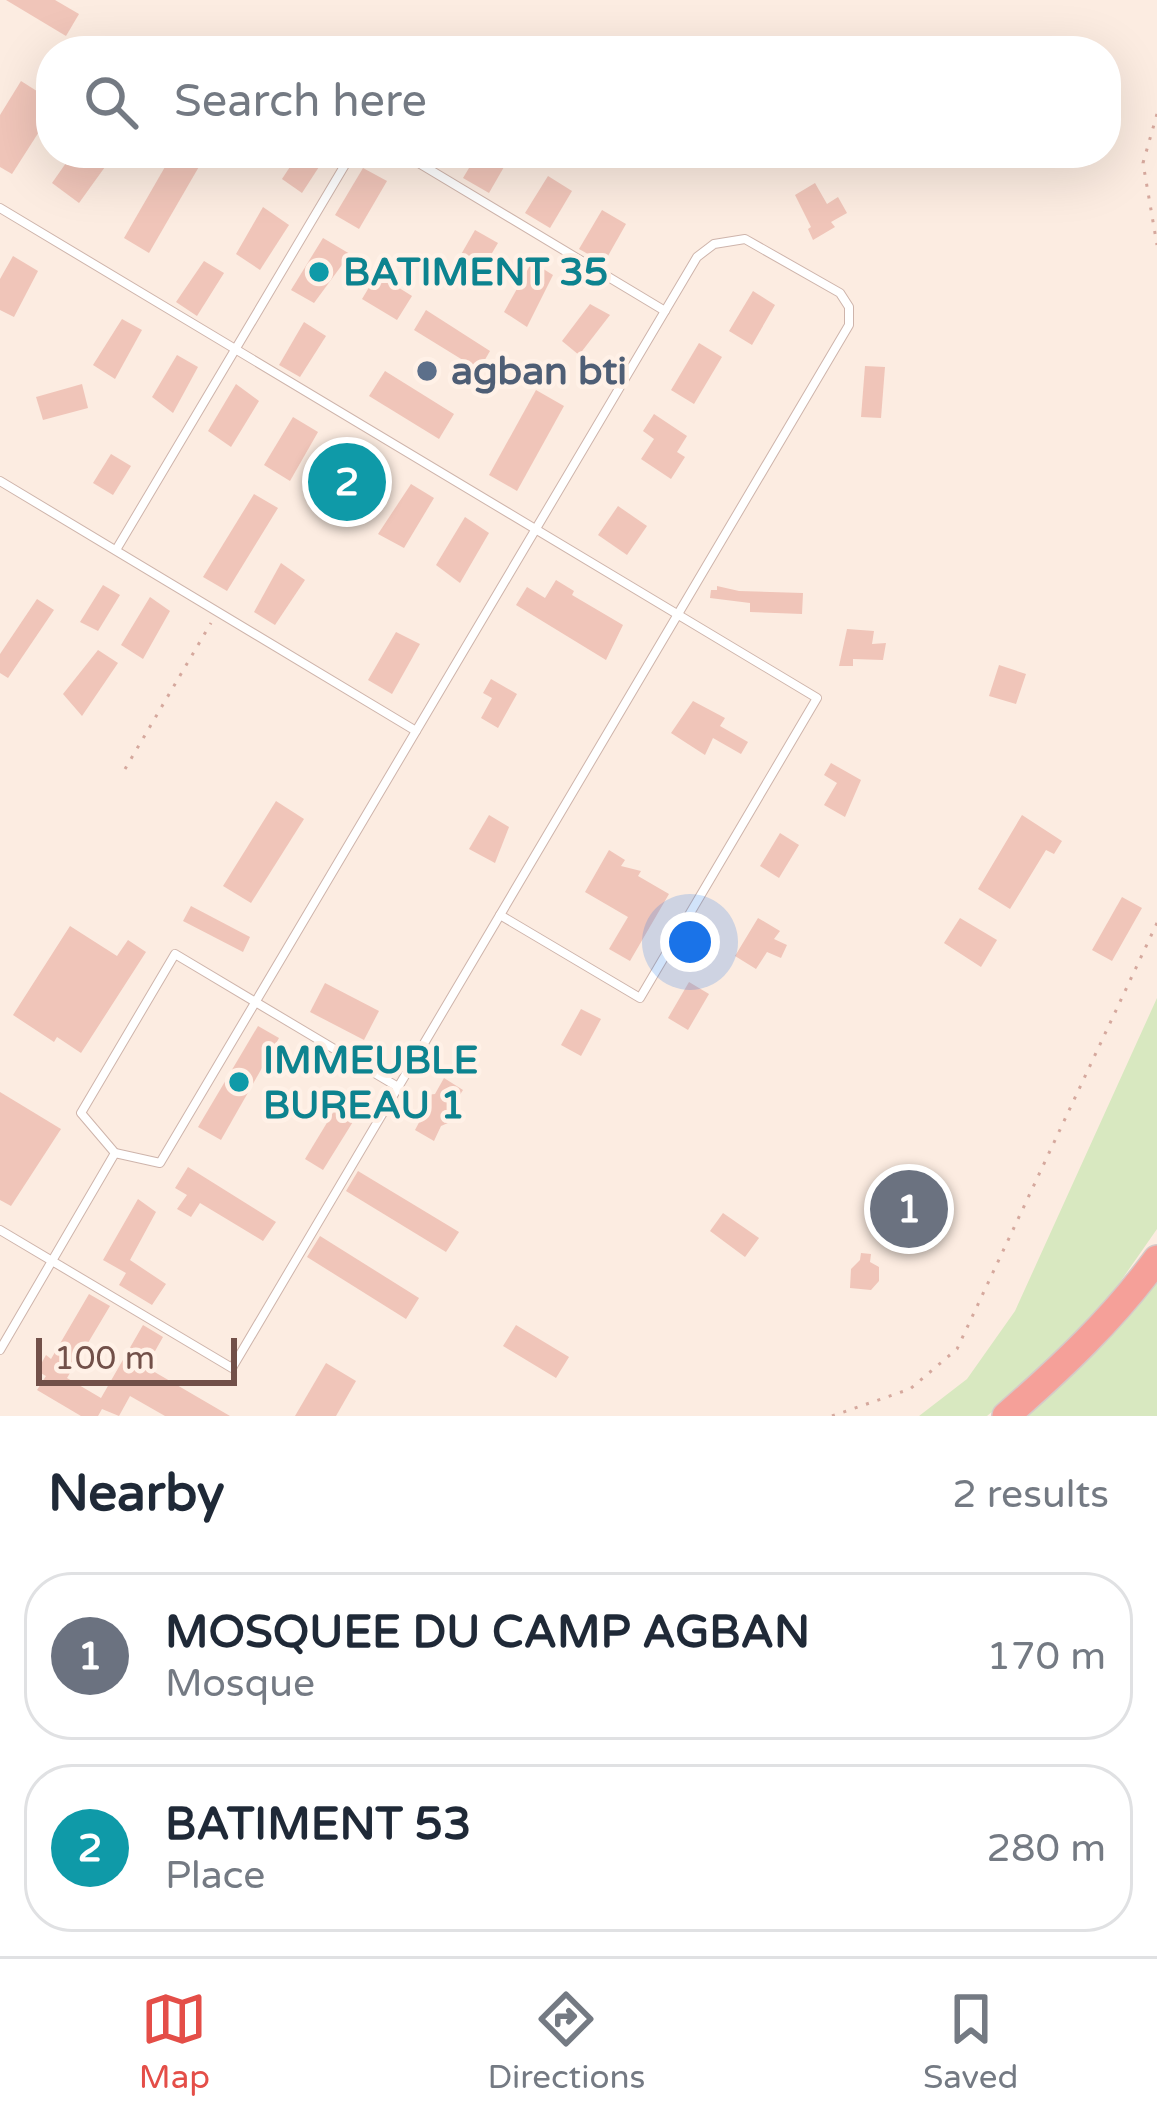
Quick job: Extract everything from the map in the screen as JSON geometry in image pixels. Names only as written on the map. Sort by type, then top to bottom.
[{"type":"highway","points":[[1006,1416],[1077,1353],[1123,1305],[1157,1259]]},
{"type":"lane","points":[[116,550],[343,168]]},
{"type":"lane","points":[[427,168],[665,311]]},
{"type":"lane","points":[[0,208],[818,698],[640,998],[500,915]]},
{"type":"lane","points":[[0,1230],[232,1367],[678,615],[849,326],[849,307],[840,293],[745,239],[714,244],[697,257],[255,1004],[160,1162],[115,1153],[81,1113],[176,954],[255,1004],[398,1087]]},
{"type":"lane","points":[[0,481],[416,731]]},
{"type":"lane","points":[[0,1350],[115,1153]]},
{"type":"path","points":[[1157,114],[1143,163],[1157,245]]},
{"type":"path","points":[[125,770],[218,611]]},
{"type":"path","points":[[832,1416],[910,1389],[956,1349],[1157,923]]},
{"type":"green space","points":[[1157,998],[1157,1229],[1109,1298],[987,1416],[919,1416],[967,1379],[1015,1311]]},
{"type":"green space","points":[[1157,1275],[1157,1416],[1021,1416]]},
{"type":"building","points":[[6,0],[55,0],[79,14],[66,36]]},
{"type":"building","points":[[21,81],[36,90],[36,136],[12,174],[0,167],[0,115]]},
{"type":"building","points":[[62,168],[104,168],[79,203],[52,183]]},
{"type":"building","points":[[164,168],[198,168],[149,253],[124,238]]},
{"type":"building","points":[[289,168],[318,168],[302,193],[282,179]]},
{"type":"building","points":[[363,168],[387,181],[359,229],[335,215]]},
{"type":"building","points":[[469,168],[503,168],[489,193],[463,178]]},
{"type":"building","points":[[548,176],[572,191],[550,228],[525,213]]},
{"type":"building","points":[[815,183],[827,204],[838,197],[847,213],[813,240],[795,195]]},
{"type":"building","points":[[263,207],[289,225],[260,270],[236,254]]},
{"type":"building","points":[[602,210],[626,224],[604,263],[579,249]]},
{"type":"building","points":[[475,230],[498,243],[473,285],[451,272]]},
{"type":"building","name":"BATIMENT 35","points":[[323,238],[350,254],[314,303],[291,290]]},
{"type":"building","points":[[13,256],[38,271],[14,317],[0,310],[0,279]]},
{"type":"building","points":[[204,261],[224,273],[197,316],[176,302]]},
{"type":"building","points":[[532,262],[553,275],[527,327],[504,312]]},
{"type":"building","points":[[377,274],[412,296],[397,320],[362,299]]},
{"type":"building","points":[[753,291],[775,305],[752,345],[729,331]]},
{"type":"building","points":[[590,304],[610,315],[579,355],[562,341]]},
{"type":"building","points":[[426,310],[490,351],[479,370],[414,330]]},
{"type":"building","points":[[122,319],[142,330],[115,379],[93,365]]},
{"type":"building","points":[[304,322],[326,336],[300,377],[279,365]]},
{"type":"building","points":[[699,343],[722,357],[694,404],[671,390]]},
{"type":"building","points":[[177,355],[198,367],[173,413],[152,397]]},
{"type":"building","points":[[865,366],[885,367],[881,418],[861,417]]},
{"type":"building","points":[[385,371],[454,414],[439,439],[369,396]]},
{"type":"building","points":[[82,384],[88,408],[43,420],[36,397]]},
{"type":"building","points":[[236,384],[259,401],[231,447],[208,431]]},
{"type":"building","points":[[536,390],[564,406],[517,491],[489,475]]},
{"type":"building","points":[[654,414],[687,436],[677,452],[685,457],[671,479],[641,459],[654,439],[643,431]]},
{"type":"building","points":[[293,417],[318,432],[290,481],[264,465]]},
{"type":"building","points":[[348,447],[377,464],[347,518],[318,500]]},
{"type":"building","points":[[111,454],[131,466],[113,495],[93,483]]},
{"type":"building","points":[[411,484],[434,498],[404,548],[378,534]]},
{"type":"building","points":[[254,494],[278,508],[227,591],[203,577]]},
{"type":"building","points":[[618,506],[647,526],[627,555],[598,535]]},
{"type":"building","points":[[465,517],[489,533],[460,583],[436,565]]},
{"type":"building","points":[[281,563],[305,580],[275,625],[254,612]]},
{"type":"building","points":[[556,580],[623,625],[606,660],[516,605],[527,587],[545,598]]},
{"type":"building","points":[[103,585],[120,595],[98,631],[80,622]]},
{"type":"building","points":[[717,586],[803,593],[802,614],[750,612],[750,603],[710,598]]},
{"type":"building","points":[[150,597],[170,611],[143,659],[121,645]]},
{"type":"building","points":[[37,599],[54,610],[8,678],[0,673],[0,654]]},
{"type":"building","points":[[847,629],[874,631],[872,644],[886,643],[883,660],[853,659],[853,666],[839,666]]},
{"type":"building","points":[[396,632],[420,644],[392,694],[368,680]]},
{"type":"building","points":[[98,650],[118,663],[82,716],[63,694]]},
{"type":"building","points":[[999,665],[1026,674],[1016,704],[989,696]]},
{"type":"building","points":[[491,679],[517,694],[498,728],[481,718],[492,698],[483,693]]},
{"type":"building","points":[[693,701],[725,718],[720,726],[748,742],[741,754],[713,738],[705,755],[671,733]]},
{"type":"building","points":[[831,763],[861,780],[845,817],[824,805],[837,783],[824,775]]},
{"type":"building","points":[[276,801],[304,819],[251,903],[223,886]]},
{"type":"building","points":[[489,815],[509,827],[495,863],[469,849]]},
{"type":"building","points":[[1022,815],[1062,841],[1054,854],[1046,850],[1010,909],[978,889]]},
{"type":"building","points":[[780,833],[799,845],[779,878],[760,866]]},
{"type":"building","points":[[609,850],[625,860],[621,866],[641,871],[638,876],[669,894],[630,961],[609,949],[628,917],[585,892]]},
{"type":"building","points":[[1122,897],[1142,908],[1112,961],[1092,950]]},
{"type":"building","points":[[191,906],[250,937],[243,952],[183,921]]},
{"type":"building","points":[[758,918],[780,931],[774,939],[787,945],[781,958],[767,952],[756,969],[735,956]]},
{"type":"building","points":[[960,918],[997,940],[981,967],[944,943]]},
{"type":"building","points":[[70,926],[117,956],[128,940],[146,952],[81,1053],[13,1015]]},
{"type":"building","points":[[689,982],[709,994],[688,1030],[668,1018]]},
{"type":"building","points":[[325,983],[379,1011],[364,1040],[310,1012]]},
{"type":"building","points":[[581,1009],[601,1019],[581,1056],[561,1045]]},
{"type":"building","name":"IMMEUBLE BUREAU 1","points":[[258,1026],[279,1038],[221,1140],[198,1127]]},
{"type":"building","points":[[444,1078],[463,1090],[454,1104],[457,1119],[441,1126],[434,1141],[415,1130],[423,1115],[418,1096],[435,1094]]},
{"type":"building","points":[[0,1092],[61,1129],[11,1206],[0,1200]]},
{"type":"building","points":[[345,1093],[364,1104],[323,1170],[305,1159]]},
{"type":"building","points":[[188,1167],[276,1222],[263,1241],[200,1203],[191,1217],[177,1209],[187,1195],[175,1188]]},
{"type":"building","points":[[358,1171],[459,1232],[446,1252],[346,1191]]},
{"type":"building","points":[[898,1181],[934,1193],[919,1238],[883,1226]]},
{"type":"building","points":[[138,1199],[156,1212],[130,1260],[166,1284],[152,1305],[119,1285],[126,1273],[103,1260]]},
{"type":"building","points":[[723,1213],[759,1238],[745,1257],[710,1231]]},
{"type":"building","points":[[320,1236],[419,1298],[406,1319],[307,1257]]},
{"type":"building","points":[[861,1253],[871,1254],[870,1262],[879,1267],[879,1281],[871,1290],[850,1288],[851,1269]]},
{"type":"building","points":[[89,1294],[110,1306],[67,1378],[101,1398],[143,1325],[163,1337],[146,1367],[230,1416],[165,1416],[130,1396],[119,1416],[102,1409],[98,1416],[81,1416],[37,1390],[46,1376],[37,1371],[46,1355],[51,1359]]},
{"type":"building","points":[[516,1325],[569,1357],[556,1378],[503,1346]]},
{"type":"building","points":[[326,1363],[356,1381],[336,1416],[295,1416]]},
{"type":"place","name":"BATIMENT 35","points":[[319,272]]},
{"type":"place","name":"agban bti","points":[[427,371]]},
{"type":"place","name":"BATIMENT 53","points":[[347,482]]},
{"type":"place","name":"IMMEUBLE BUREAU 1","points":[[239,1082]]},
{"type":"place","name":"MOSQUEE DU CAMP AGBAN","points":[[909,1209]]}]
